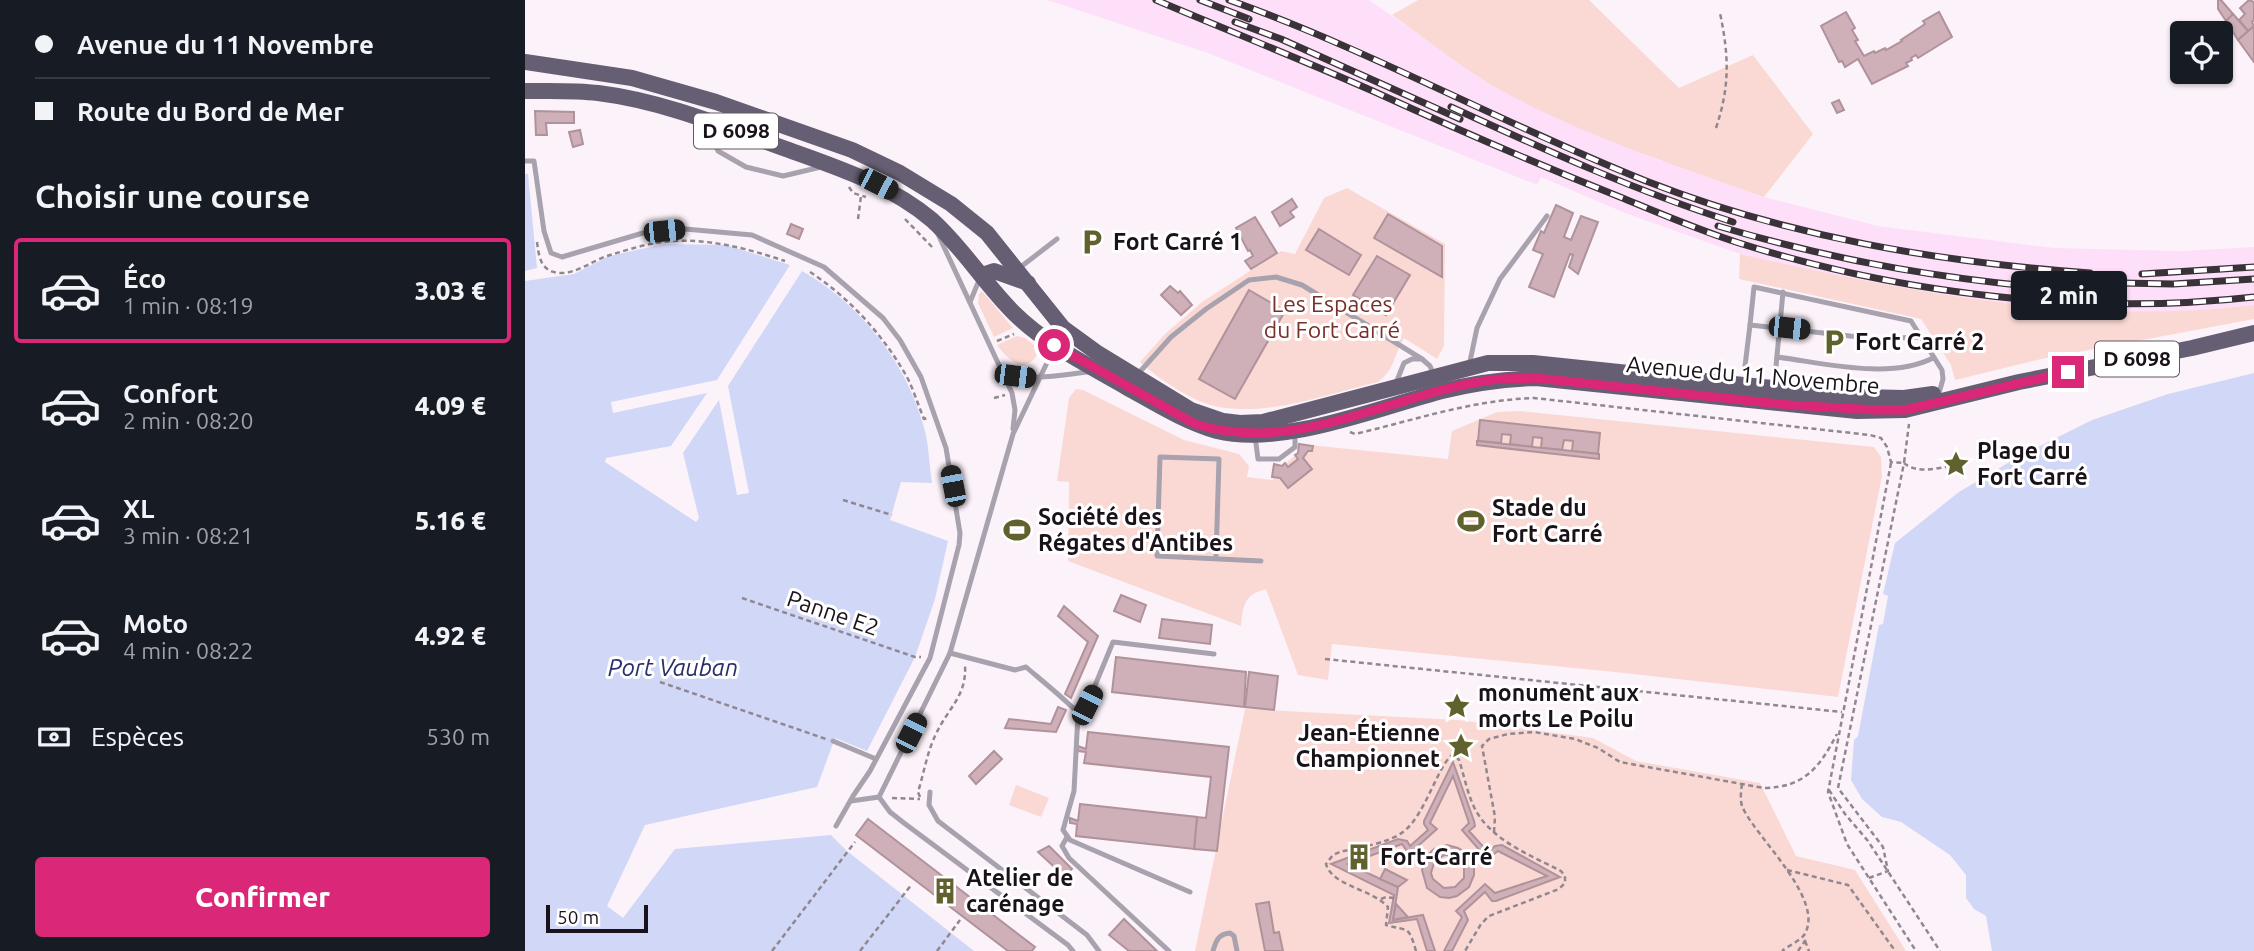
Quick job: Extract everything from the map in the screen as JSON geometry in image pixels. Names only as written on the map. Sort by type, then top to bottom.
[{"type":"main road","name":"Avenue du 11 Novembre","points":[[525,62],[632,78],[716,103],[852,150],[900,173],[951,204],[987,233],[1063,328],[1135,377],[1191,410],[1223,421],[1263,422],[1488,363],[1533,363],[1859,397],[1904,398],[2018,382]]},
{"type":"main road","name":"Avenue du 11 Novembre","points":[[525,91],[599,93],[652,103],[863,177],[892,192],[931,220],[957,243],[1013,312],[1054,345],[1195,424],[1219,431],[1255,435],[1294,430],[1442,391],[1499,379],[1536,378],[1857,411],[1910,408],[2018,382]]},
{"type":"main road","points":[[982,275],[994,271],[1033,289],[1048,318],[1054,345]]},
{"type":"main road","name":"D 6098","points":[[2018,382],[2192,348],[2254,332]]},
{"type":"main road","points":[[1370,411],[1383,401],[1420,391],[1431,385],[1434,376]]},
{"type":"main road","points":[[1707,395],[1730,393],[1767,398],[1774,388]]},
{"type":"lane","points":[[704,120],[718,151],[746,167],[783,176],[828,164]]},
{"type":"lane","points":[[525,161],[534,161],[545,239],[551,253],[557,257],[643,233],[685,229],[752,236],[824,267],[873,307],[900,340],[921,376],[946,448],[960,533],[959,545],[930,658],[876,759],[836,826]]},
{"type":"lane","points":[[1469,368],[1477,328],[1500,279],[1547,216]]},
{"type":"lane","points":[[931,220],[1012,393],[1015,410],[1013,434]]},
{"type":"lane","points":[[1018,269],[1057,239]]},
{"type":"lane","points":[[970,302],[982,275]]},
{"type":"lane","points":[[1135,377],[1171,337],[1206,309],[1249,280],[1276,277],[1302,285],[1403,346],[1430,366],[1434,376]]},
{"type":"lane","points":[[1745,366],[1754,287],[1911,321],[1942,370],[1943,379],[1939,393]]},
{"type":"lane","points":[[1774,388],[1783,292]]},
{"type":"lane","points":[[1750,325],[1877,339],[1920,337]]},
{"type":"lane","points":[[879,797],[950,653],[1013,434],[1053,353],[1054,345]]},
{"type":"lane","points":[[1395,386],[1404,363],[1403,346]]},
{"type":"lane","points":[[1777,357],[1878,369],[1917,366],[1933,358]]},
{"type":"lane","points":[[1404,363],[1412,359],[1422,359]]},
{"type":"lane","points":[[1002,369],[1015,376],[1040,377],[1098,371]]},
{"type":"lane","points":[[1255,435],[1258,459],[1279,459],[1295,447],[1294,430]]},
{"type":"lane","points":[[1216,558],[1219,459],[1160,457],[1157,556],[1261,561]]},
{"type":"lane","points":[[1075,708],[1087,705],[1113,642],[1214,654]]},
{"type":"lane","points":[[950,653],[1015,670],[1026,667],[1058,697],[1075,708],[1078,714],[1074,791],[1063,831],[1070,840],[1190,892]]},
{"type":"lane","points":[[833,741],[876,759]]},
{"type":"lane","points":[[930,792],[929,805],[937,821],[1087,935],[1099,951]]},
{"type":"lane","points":[[852,798],[879,797]]},
{"type":"lane","points":[[879,797],[890,812],[1068,944],[1073,951]]},
{"type":"lane","points":[[1067,837],[1062,846],[1069,858],[1169,951]]},
{"type":"lane","points":[[1213,951],[1216,939],[1223,933],[1234,936],[1237,951]]},
{"type":"path","points":[[1716,128],[1724,104],[1728,66],[1720,13]]},
{"type":"path","points":[[850,190],[871,198]]},
{"type":"path","points":[[858,219],[861,196]]},
{"type":"path","points":[[899,214],[935,250]]},
{"type":"path","points":[[537,240],[541,265],[548,271],[562,274],[602,257],[663,242],[725,243],[792,264]]},
{"type":"path","points":[[809,271],[850,303],[874,329],[897,359],[924,419],[935,416]]},
{"type":"path","points":[[990,344],[1021,330]]},
{"type":"path","points":[[994,398],[1006,395]]},
{"type":"path","points":[[1355,434],[1469,405],[1508,398],[1534,398],[1881,438],[1891,462],[1828,788],[1831,807],[1847,844],[1916,951]]},
{"type":"path","points":[[1888,871],[1883,846],[1838,788],[1904,463],[1910,408]]},
{"type":"path","points":[[1891,462],[1924,470],[1946,467]]},
{"type":"path","points":[[843,500],[891,515]]},
{"type":"path","name":"Panne E2","points":[[742,598],[915,657]]},
{"type":"path","points":[[901,799],[921,799],[918,792],[935,735],[959,699],[966,679],[961,655]]},
{"type":"path","points":[[1325,659],[1842,712]]},
{"type":"path","points":[[660,682],[833,741]]},
{"type":"path","points":[[1494,832],[1495,817],[1482,746],[1489,739],[1534,732],[1576,739],[1598,748],[1620,762],[1764,788],[1779,788],[1797,782],[1811,773],[1823,761],[1839,731]]},
{"type":"path","points":[[1416,951],[1411,935],[1405,928],[1386,925],[1388,907],[1381,899],[1332,876],[1326,864],[1332,855],[1390,838],[1406,830],[1426,804],[1446,760],[1451,755],[1457,755],[1474,806],[1494,832],[1561,871],[1565,876],[1565,883],[1559,889],[1489,916],[1465,951]]},
{"type":"path","points":[[1742,784],[1741,805],[1786,869],[1806,903],[1808,921],[1804,935],[1809,951]]},
{"type":"path","points":[[1828,788],[1888,871],[1940,951]]},
{"type":"path","points":[[772,951],[855,842]]},
{"type":"path","points":[[1786,869],[1848,885],[1893,948],[1892,951]]},
{"type":"path","points":[[1869,878],[1888,871]]},
{"type":"path","points":[[860,951],[912,884]]},
{"type":"path","points":[[1381,899],[1394,898]]},
{"type":"path","points":[[937,951],[960,920]]},
{"type":"path","points":[[1782,951],[1804,935]]},
{"type":"path","points":[[1798,951],[1805,941]]},
{"type":"shaded area","points":[[1047,0],[1369,0],[1499,89],[1653,158],[1764,197],[1878,226],[2055,248],[2180,251],[2254,247],[2254,305],[2204,311],[2134,312],[2003,304],[1843,278],[1740,254],[1625,213],[1541,177],[1537,185],[1208,53]]},
{"type":"green space","points":[[1418,0],[1589,0],[1679,88],[1753,55],[1813,134],[1764,197],[1598,136],[1502,91],[1392,15]]},
{"type":"green space","name":"Les Espaces du Fort Carré","points":[[1347,188],[1445,244],[1444,346],[1437,359],[1404,338],[1391,367],[1378,382],[1259,409],[1209,405],[1167,383],[1140,362],[1165,334],[1202,302],[1281,251],[1295,254],[1324,198]]},
{"type":"green space","points":[[1740,254],[1867,281],[1995,302],[2124,311],[2254,305],[2254,319],[2041,359],[1955,380],[1951,365],[1921,319],[1739,279]]},
{"type":"green space","points":[[982,291],[1013,328],[994,337],[978,303]]},
{"type":"green space","points":[[1017,336],[1025,338],[1039,349],[1032,361],[1019,366],[997,345]]},
{"type":"green space","name":"Stade du Fort Carré","points":[[1076,389],[1184,440],[1239,454],[1249,466],[1247,477],[1273,480],[1274,464],[1282,466],[1298,453],[1299,444],[1448,459],[1452,431],[1497,412],[1520,411],[1874,447],[1881,457],[1882,476],[1838,697],[1332,644],[1328,680],[1298,675],[1266,589],[1253,594],[1246,602],[1241,626],[1068,561],[1069,482],[1057,481],[1069,398]]},
{"type":"green space","points":[[1245,709],[1459,720],[1593,738],[1636,761],[1760,783],[1796,856],[1855,870],[1906,951],[1195,951]]},
{"type":"green space","points":[[1016,785],[1049,798],[1041,817],[1009,805]]},
{"type":"water","points":[[525,174],[528,174],[537,268],[525,271]]},
{"type":"water","name":"Port Vauban","points":[[664,244],[726,245],[790,265],[717,380],[611,402],[613,413],[707,393],[671,446],[606,458],[605,462],[696,522],[699,518],[683,453],[719,400],[737,495],[749,493],[728,386],[802,271],[823,284],[861,317],[892,356],[915,401],[927,438],[932,483],[901,482],[890,520],[948,541],[935,599],[915,657],[867,751],[835,738],[817,787],[645,825],[607,906],[623,918],[675,849],[831,835],[847,851],[974,951],[525,951],[525,281],[574,274],[609,256]]},
{"type":"water","points":[[2254,373],[2254,951],[1992,951],[1986,916],[1974,909],[1966,898],[1966,875],[1950,855],[1901,822],[1882,817],[1862,799],[1851,780],[1854,740],[1858,736],[1879,625],[1883,624],[1888,596],[1883,594],[1895,543],[1959,492],[2018,457],[2092,420],[2168,394]]},
{"type":"building","points":[[2218,0],[2221,0],[2233,14],[2226,21],[2218,9]]},
{"type":"building","points":[[2249,0],[2254,2],[2254,26],[2248,31],[2239,20],[2245,14],[2240,8]]},
{"type":"building","points":[[1846,12],[1855,28],[1852,30],[1858,40],[1855,41],[1864,56],[1885,48],[1886,50],[1902,41],[1925,24],[1923,21],[1939,12],[1952,37],[1918,58],[1916,55],[1911,58],[1912,60],[1906,63],[1908,66],[1872,84],[1858,59],[1845,67],[1842,61],[1839,62],[1821,26]]},
{"type":"building","points":[[2233,14],[2248,31],[2238,40],[2233,32],[2233,21],[2226,21]]},
{"type":"building","points":[[2254,26],[2254,62],[2238,40]]},
{"type":"building","points":[[1839,100],[1844,110],[1837,113],[1832,103]]},
{"type":"building","points":[[535,111],[574,112],[574,123],[546,123],[547,135],[536,135]]},
{"type":"building","points":[[580,130],[583,144],[573,147],[569,132]]},
{"type":"building","points":[[1292,199],[1297,207],[1290,212],[1294,217],[1280,226],[1272,212]]},
{"type":"building","points":[[1556,205],[1573,213],[1564,237],[1571,240],[1581,216],[1598,222],[1578,274],[1569,267],[1573,255],[1570,254],[1554,297],[1529,287],[1543,254],[1533,250]]},
{"type":"building","points":[[1388,214],[1442,246],[1442,277],[1374,238]]},
{"type":"building","points":[[1255,217],[1277,253],[1251,269],[1245,261],[1253,256],[1236,228]]},
{"type":"building","points":[[791,224],[803,229],[799,239],[787,234]]},
{"type":"building","points":[[1319,229],[1361,255],[1349,275],[1306,250]]},
{"type":"building","points":[[1377,256],[1410,275],[1386,315],[1353,295]]},
{"type":"building","points":[[1170,286],[1178,293],[1180,291],[1192,305],[1181,315],[1161,295]]},
{"type":"building","points":[[1249,290],[1285,311],[1235,399],[1199,379]]},
{"type":"building","points":[[1480,420],[1600,433],[1598,454],[1572,451],[1573,441],[1564,440],[1562,450],[1541,448],[1542,438],[1533,437],[1532,447],[1510,444],[1511,435],[1502,434],[1501,443],[1478,441]]},
{"type":"building","points":[[1477,441],[1599,454],[1599,459],[1477,445]]},
{"type":"building","points":[[1299,444],[1313,446],[1312,451],[1308,451],[1303,458],[1312,469],[1288,488],[1280,478],[1272,477],[1274,464],[1282,466],[1285,463],[1288,467],[1298,459],[1295,455],[1298,453]]},
{"type":"building","points":[[1121,595],[1146,605],[1140,622],[1114,611]]},
{"type":"building","points":[[1064,606],[1098,636],[1071,698],[1065,694],[1088,642],[1058,616]]},
{"type":"building","points":[[1162,619],[1212,625],[1210,644],[1159,638]]},
{"type":"building","points":[[1116,657],[1246,672],[1244,707],[1112,692]]},
{"type":"building","points":[[1249,672],[1278,676],[1274,710],[1245,707]]},
{"type":"building","points":[[1058,707],[1066,710],[1056,732],[1005,728],[1009,719],[1051,724]]},
{"type":"building","points":[[1088,732],[1229,747],[1217,851],[1194,849],[1197,817],[1206,818],[1211,777],[1084,763],[1086,752],[1078,751],[1078,746],[1086,749]]},
{"type":"building","points":[[994,751],[1002,759],[976,784],[969,776]]},
{"type":"building","name":"Fort-Carré","points":[[1453,762],[1474,821],[1475,826],[1469,831],[1488,852],[1495,846],[1502,845],[1560,877],[1496,901],[1492,901],[1485,892],[1464,911],[1468,920],[1452,951],[1444,951],[1462,917],[1456,911],[1485,884],[1495,893],[1547,876],[1498,851],[1487,859],[1462,830],[1469,823],[1453,776],[1430,823],[1437,829],[1409,854],[1402,844],[1348,864],[1398,887],[1393,920],[1423,915],[1435,951],[1427,951],[1417,919],[1389,923],[1394,895],[1331,864],[1398,839],[1407,841],[1410,846],[1428,830],[1424,821]]},
{"type":"building","points":[[1080,804],[1197,817],[1194,849],[1076,836],[1077,824],[1070,823],[1070,818],[1078,821]]},
{"type":"building","name":"Atelier de carénage","points":[[868,819],[1035,947],[1032,951],[1008,951],[856,835]]},
{"type":"building","points":[[1447,845],[1458,848],[1466,853],[1474,868],[1469,887],[1457,896],[1440,897],[1427,888],[1422,870],[1428,855],[1434,849]],"holes":[[[1444,855],[1456,856],[1464,865],[1464,878],[1455,887],[1444,888],[1433,879],[1431,873],[1434,863]]]},
{"type":"building","points":[[1049,846],[1072,869],[1064,876],[1038,852]]},
{"type":"building","points":[[1385,869],[1407,880],[1398,887],[1380,879]]},
{"type":"building","points":[[1269,902],[1274,933],[1279,932],[1283,951],[1265,951],[1256,904]]},
{"type":"building","points":[[1396,904],[1408,917],[1393,920]]},
{"type":"building","points":[[1124,919],[1157,951],[1129,951],[1109,935]]},
{"type":"railway","points":[[1156,0],[1664,215],[1724,238],[1800,261],[1928,288],[2059,302],[2125,304],[2254,297]]},
{"type":"railway","points":[[1200,0],[1249,19]]},
{"type":"railway","points":[[1229,0],[1335,42],[1593,159],[1700,201],[1809,232],[1865,244],[1977,262],[2090,273]]},
{"type":"railway","points":[[1235,22],[1281,39],[1460,119]]},
{"type":"railway","points":[[1451,107],[1625,183],[1733,222]]},
{"type":"railway","points":[[1718,226],[1809,250],[1899,269],[1989,282],[2083,291]]},
{"type":"railway","points":[[2142,274],[2254,267]]},
{"type":"railway","points":[[2070,282],[2173,284],[2254,279]]},
{"type":"place","name":"Fort Carré 1","points":[[1092,242]]},
{"type":"place","name":"Fort Carré 2","points":[[1834,342]]},
{"type":"place","name":"Plage du Fort Carré","points":[[1956,464]]},
{"type":"place","name":"Stade du Fort Carré","points":[[1471,521]]},
{"type":"place","name":"Société des Régates d'Antibes","points":[[1017,530]]},
{"type":"place","name":"monument aux morts Le Poilu","points":[[1457,706]]},
{"type":"place","name":"Jean-Étienne Championnet","points":[[1461,746]]},
{"type":"place","name":"Fort-Carré","points":[[1359,857]]},
{"type":"place","name":"Atelier de carénage","points":[[945,891]]},
{"type":"route","points":[[1054,345],[1195,424],[1219,431],[1255,435],[1311,427],[1442,391],[1499,379],[1536,378],[1857,411],[1905,410],[2068,372]]}]
